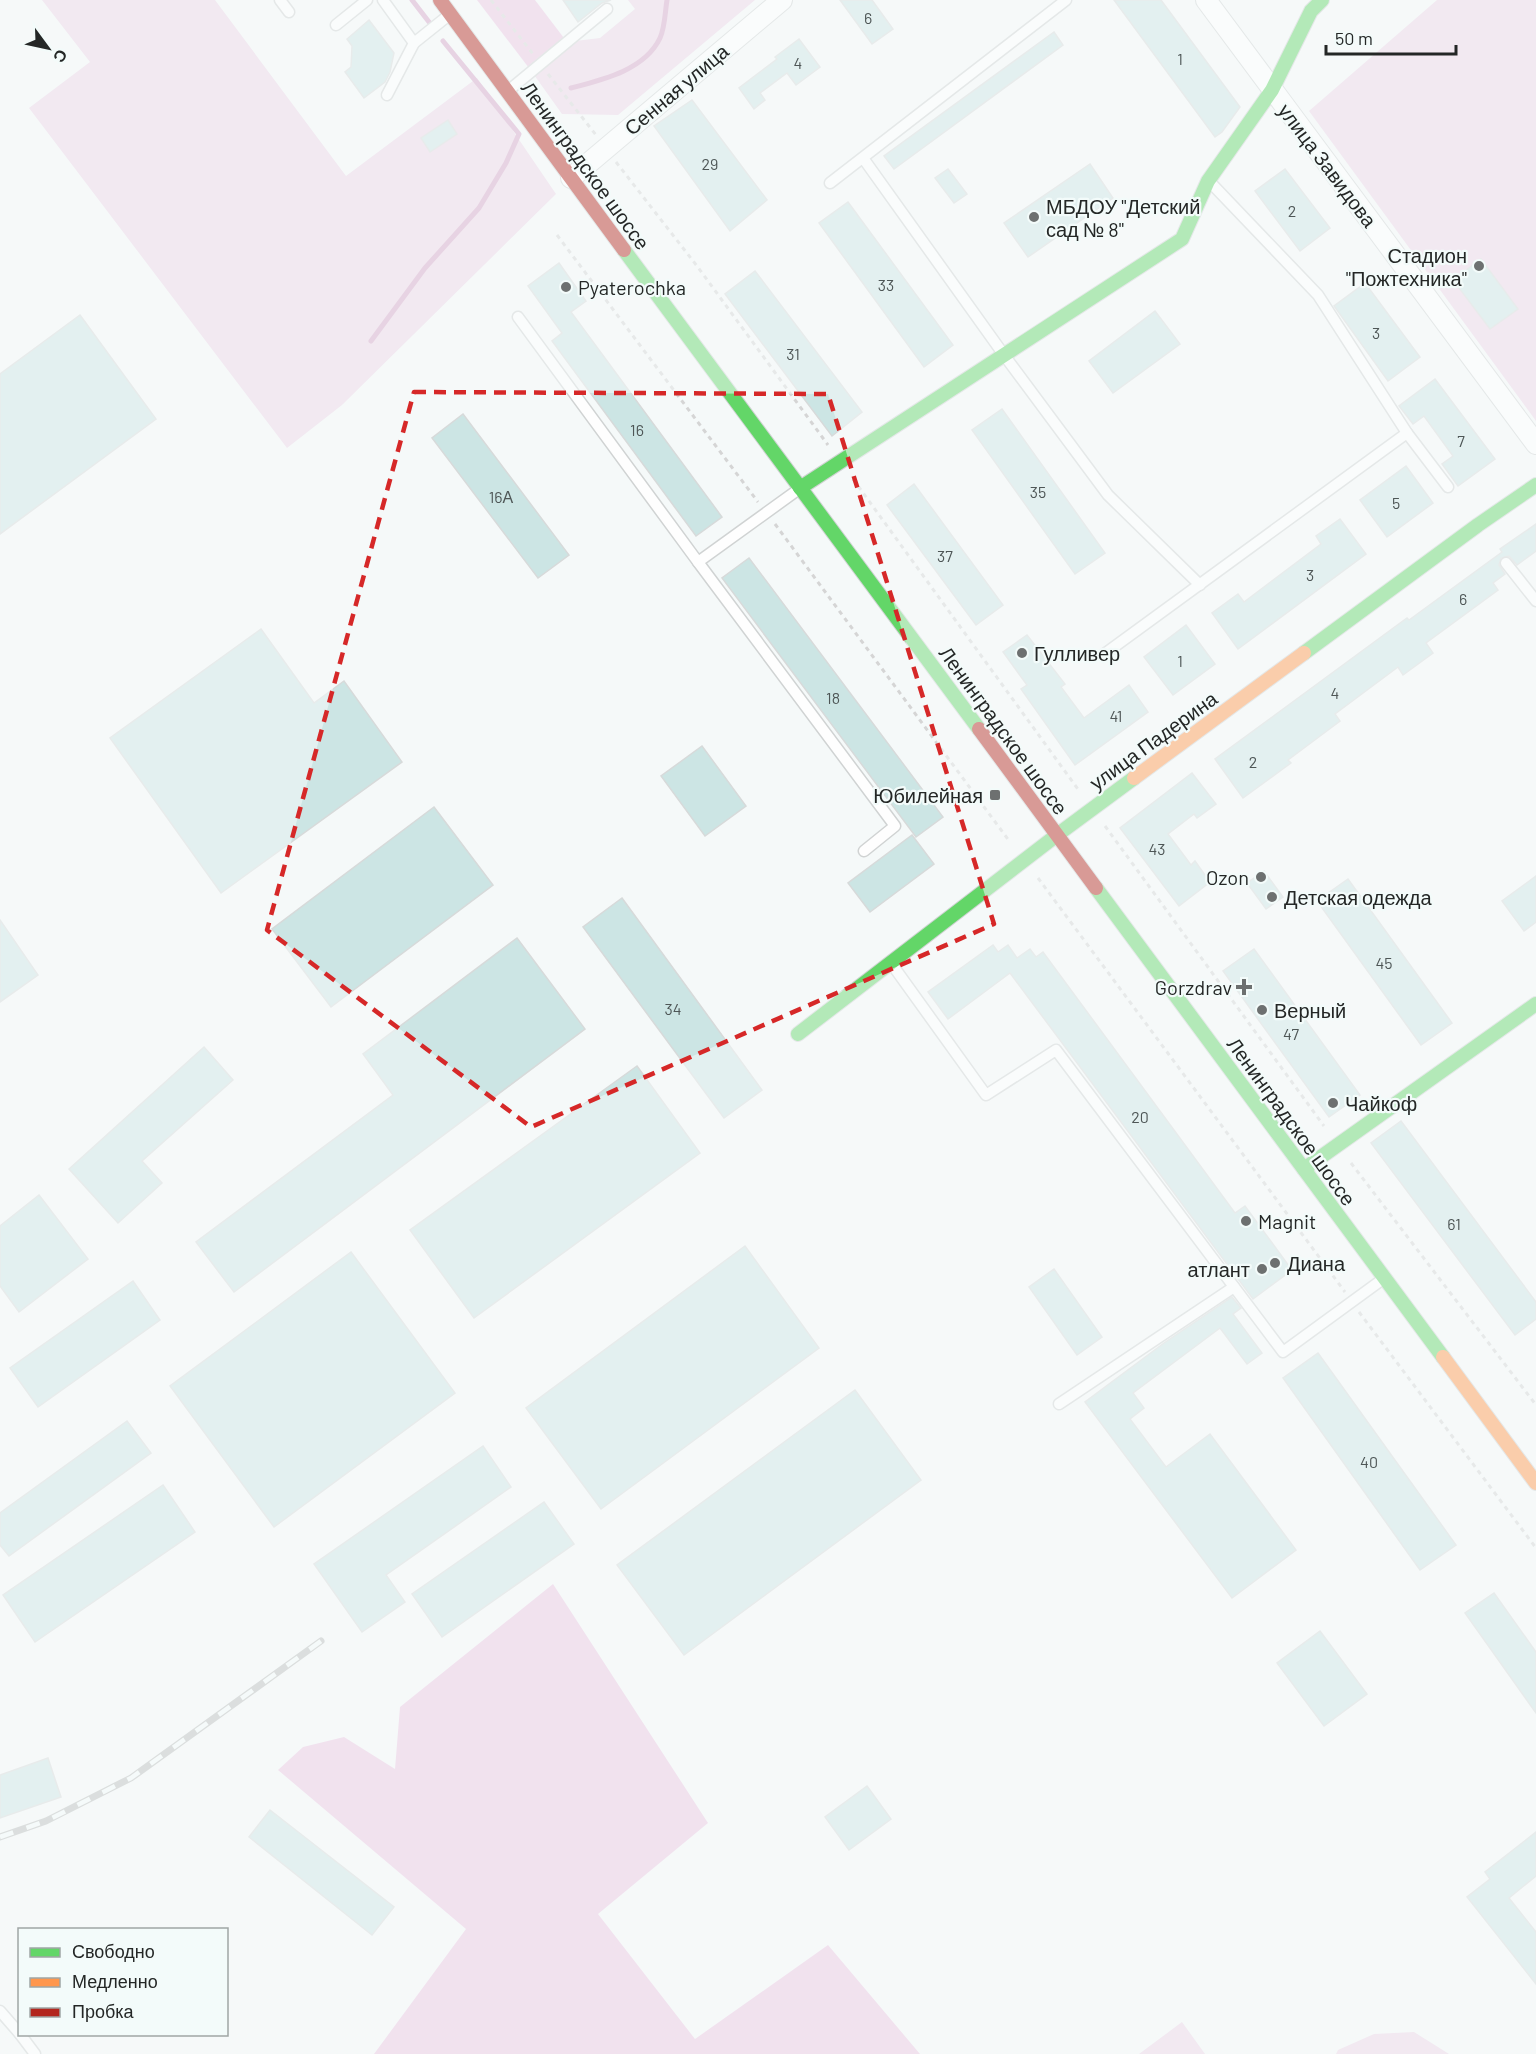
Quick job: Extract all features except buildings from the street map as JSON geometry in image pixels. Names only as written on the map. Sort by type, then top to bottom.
[{"type":"street","name":"Ленинградское шоссе","points":[[440,0],[1536,1483]]},
{"type":"street","name":"Сенная улица","points":[[571,178],[782,0]]},
{"type":"street","name":"улица Завидова","points":[[1206,0],[1536,444]]},
{"type":"street","points":[[800,488],[1182,239],[1208,181],[1272,90],[1311,11],[1322,0]]},
{"type":"street","name":"улица Падерина","points":[[798,1034],[1057,835],[1478,525],[1536,485]]},
{"type":"street","points":[[1304,1169],[1536,1004]]},
{"type":"lane","points":[[280,0],[289,12]]},
{"type":"lane","points":[[336,25],[367,0]]},
{"type":"lane","points":[[382,0],[414,43]]},
{"type":"lane","points":[[830,183],[1066,0]]},
{"type":"lane","points":[[508,92],[607,9]]},
{"type":"lane","points":[[387,95],[414,43],[450,14]]},
{"type":"lane","points":[[863,158],[1108,495],[1200,585]]},
{"type":"lane","points":[[1208,181],[1318,295],[1407,433],[1448,487]]},
{"type":"lane","points":[[518,317],[895,826],[864,851]]},
{"type":"lane","points":[[1103,655],[1407,433]]},
{"type":"lane","points":[[698,562],[800,488]]},
{"type":"lane","points":[[1506,563],[1536,601]]},
{"type":"lane","points":[[891,962],[986,1095],[1056,1050],[1283,1352],[1384,1278]]},
{"type":"lane","points":[[1059,1404],[1234,1287]]},
{"type":"lane","points":[[0,2011],[18,2032]]},
{"type":"lane","points":[[22,2036],[35,2054]]},
{"type":"path","points":[[491,0],[697,266],[1337,1144],[1536,1405]]},
{"type":"path","points":[[558,235],[1536,1548]]},
{"type":"highlighted area","points":[[414,392],[828,394],[994,924],[531,1127],[267,930]]},
{"type":"shaded area","points":[[42,0],[215,0],[346,176],[477,78],[556,194],[342,405],[287,448],[29,108],[90,62]]},
{"type":"shaded area","points":[[477,0],[535,0],[567,42],[532,72]]},
{"type":"shaded area","points":[[628,0],[755,0],[618,115],[562,114],[532,72],[567,42],[600,38],[635,9]]},
{"type":"shaded area","name":"Стадион \"Пожтехника\"","points":[[1437,0],[1536,0],[1536,421],[1309,111]]},
{"type":"shaded area","points":[[553,1584],[708,1823],[598,1914],[695,2039],[828,1945],[920,2054],[374,2054],[466,1929],[278,1770],[303,1747],[344,1737],[395,1769],[400,1707]]},
{"type":"shaded area","points":[[1182,2022],[1205,2054],[1139,2054]]},
{"type":"shaded area","points":[[1414,2032],[1449,2054],[1336,2054],[1338,2050],[1374,2034]]},
{"type":"waterway","points":[[412,0],[429,22]]},
{"type":"waterway","points":[[571,88],[622,72],[644,58],[660,38],[667,0]]},
{"type":"waterway","points":[[371,341],[425,268],[479,208],[506,163],[519,134],[443,41]]},
{"type":"railway","points":[[0,1837],[46,1821],[131,1778],[321,1641]]},
{"type":"traffic: fast","points":[[800,488],[1182,239],[1208,181],[1272,90],[1311,11],[1322,0]]},
{"type":"traffic: fast","points":[[624,250],[979,729]]},
{"type":"traffic: fast","points":[[1304,653],[1536,485]]},
{"type":"traffic: fast","points":[[798,1034],[1134,778]]},
{"type":"traffic: fast","points":[[1096,888],[1443,1357]]},
{"type":"traffic: fast","points":[[1304,1169],[1536,1004]]},
{"type":"traffic: slow","points":[[1134,778],[1304,653]]},
{"type":"traffic: slow","points":[[1443,1357],[1536,1483]]},
{"type":"traffic: jam","points":[[440,0],[624,250]]},
{"type":"traffic: jam","points":[[979,729],[1096,888]]},
{"type":"place","name":"МБДОУ \"Детский сад № 8\"","points":[[1034,217]]},
{"type":"place","name":"Стадион \"Пожтехника\"","points":[[1479,266]]},
{"type":"place","name":"Pyaterochka","points":[[566,287]]},
{"type":"place","name":"Гулливер","points":[[1022,653]]},
{"type":"place","name":"Юбилейная","points":[[995,795]]},
{"type":"place","name":"Ozon","points":[[1261,877]]},
{"type":"place","name":"Детская одежда","points":[[1272,897]]},
{"type":"place","name":"Gorzdrav","points":[[1244,987]]},
{"type":"place","name":"Верный","points":[[1262,1010]]},
{"type":"place","name":"Чайкоф","points":[[1333,1103]]},
{"type":"place","name":"Magnit","points":[[1246,1221]]},
{"type":"place","name":"Диана","points":[[1275,1263]]},
{"type":"place","name":"атлант","points":[[1262,1269]]}]
